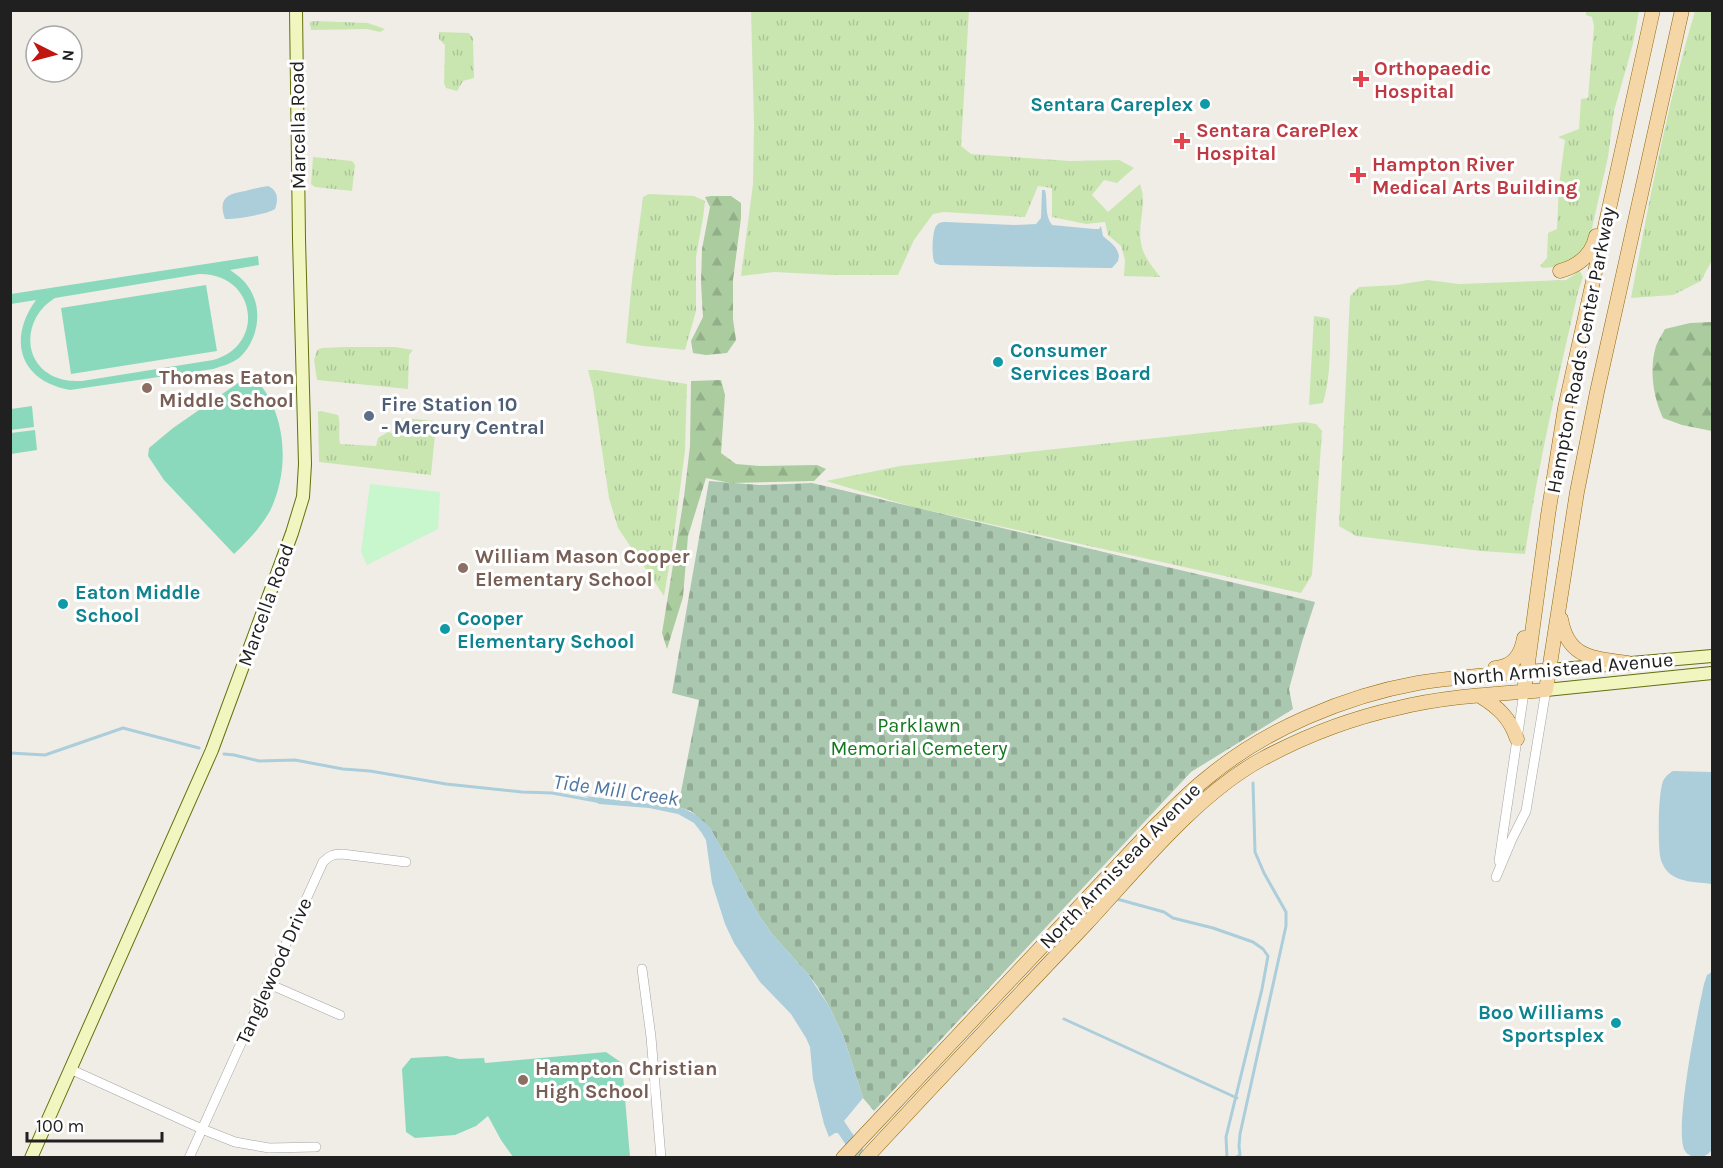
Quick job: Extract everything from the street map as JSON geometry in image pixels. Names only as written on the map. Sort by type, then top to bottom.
[{"type":"main road","name":"Hampton Roads Center Parkway","points":[[1524,692],[1565,408],[1653,10]]},
{"type":"main road","name":"Hampton Roads Center Parkway","points":[[1546,690],[1577,492],[1597,392],[1682,10]]},
{"type":"main road","points":[[1560,271],[1580,263],[1589,254],[1595,242],[1619,133],[1634,95]]},
{"type":"main road","points":[[1464,677],[1491,668],[1506,667],[1520,652],[1524,640],[1534,566],[1548,515]]},
{"type":"main road","points":[[1559,608],[1563,630],[1569,644],[1574,648],[1586,656],[1628,663]]},
{"type":"main road","name":"North Armistead Avenue","points":[[845,1156],[1156,825],[1207,777],[1252,746],[1311,716],[1370,694],[1464,677],[1550,670]]},
{"type":"main road","name":"North Armistead Avenue","points":[[869,1154],[1162,842],[1219,788],[1268,756],[1353,720],[1439,700],[1546,690]]},
{"type":"main road","points":[[1480,696],[1504,714],[1517,739]]},
{"type":"street","name":"Marcella Road","points":[[31,1158],[212,750],[292,533],[303,496],[305,464],[296,10]]},
{"type":"street","name":"North Armistead Avenue","points":[[1550,670],[1713,656]]},
{"type":"street","name":"North Armistead Avenue","points":[[1546,690],[1713,673]]},
{"type":"street","points":[[1524,692],[1496,877],[1526,811],[1546,690]]},
{"type":"street","name":"Tanglewood Drive","points":[[189,1158],[319,871],[328,856],[342,854],[406,862]]},
{"type":"street","points":[[642,969],[651,1037],[661,1158]]},
{"type":"street","points":[[269,984],[340,1014]]},
{"type":"street","points":[[70,1069],[202,1129],[246,1145],[269,1148],[316,1147]]},
{"type":"green space","points":[[969,10],[961,146],[971,154],[1070,161],[1119,160],[1134,168],[1117,183],[1104,180],[1092,195],[1108,212],[1140,184],[1143,199],[1140,228],[1142,248],[1160,277],[1124,276],[1125,260],[1121,246],[1108,235],[1105,222],[1086,224],[1052,217],[1052,188],[1038,186],[1025,217],[944,212],[933,214],[914,240],[898,275],[774,272],[741,276],[753,184],[751,11]]},
{"type":"green space","points":[[1586,11],[1639,11],[1633,44],[1614,111],[1608,157],[1588,246],[1573,260],[1555,267],[1543,268],[1540,266],[1547,258],[1548,233],[1557,229],[1559,185],[1565,140],[1558,137],[1579,129],[1581,99],[1588,98],[1594,26],[1592,17],[1586,15]]},
{"type":"green space","points":[[1695,11],[1712,11],[1712,260],[1701,281],[1673,295],[1631,298],[1667,118]]},
{"type":"green space","points":[[310,22],[368,23],[385,29],[380,32],[367,29],[311,30]]},
{"type":"green space","points":[[439,32],[469,33],[473,38],[474,78],[463,81],[457,91],[446,88],[444,83],[445,45],[439,39]]},
{"type":"green space","points":[[313,157],[352,161],[355,165],[352,191],[315,187],[311,184]]},
{"type":"green space","points":[[649,194],[694,196],[705,201],[696,257],[696,311],[685,350],[626,343],[643,197]]},
{"type":"green space","points":[[731,196],[741,203],[741,218],[733,280],[733,319],[736,340],[727,353],[706,355],[693,353],[691,341],[703,317],[702,249],[710,207],[705,197]]},
{"type":"green space","points":[[258,256],[259,265],[230,270],[247,285],[256,303],[255,333],[246,351],[239,358],[213,369],[70,390],[53,385],[40,378],[23,357],[22,330],[27,315],[36,300],[11,304],[11,294]],"holes":[[[199,274],[218,277],[233,285],[243,297],[248,311],[247,326],[241,341],[230,352],[213,360],[73,381],[61,379],[46,371],[37,362],[32,352],[30,340],[32,328],[44,306],[55,298]]]},
{"type":"green space","points":[[1580,271],[1583,277],[1549,422],[1525,554],[1356,536],[1339,526],[1350,296],[1359,287],[1428,280],[1459,284],[1566,280]]},
{"type":"green space","points":[[206,285],[217,351],[71,374],[61,308]]},
{"type":"green space","points":[[1314,316],[1330,320],[1330,362],[1323,403],[1309,405]]},
{"type":"green space","points":[[1712,322],[1712,431],[1682,425],[1663,418],[1655,392],[1653,364],[1656,346],[1665,329],[1690,323]]},
{"type":"green space","points":[[345,347],[395,347],[413,350],[409,355],[408,389],[317,380],[314,360],[317,350]]},
{"type":"green space","points":[[588,370],[687,384],[685,451],[664,596],[618,528],[609,498],[593,389]]},
{"type":"green space","points":[[251,374],[263,388],[272,404],[282,440],[283,458],[277,494],[270,511],[254,534],[234,554],[164,480],[148,456],[149,448],[173,428]]},
{"type":"green space","points":[[721,380],[725,395],[721,453],[736,464],[817,465],[826,469],[814,481],[730,483],[706,478],[688,536],[683,597],[667,649],[662,633],[690,446],[691,381]]},
{"type":"green space","points":[[32,406],[34,427],[11,430],[11,409]]},
{"type":"green space","points":[[318,412],[338,415],[340,444],[376,446],[378,438],[388,432],[395,434],[398,423],[404,418],[434,421],[436,424],[431,475],[319,462]]},
{"type":"green space","points":[[1304,422],[1316,424],[1322,431],[1312,575],[1301,593],[913,507],[826,481],[900,466]]},
{"type":"green space","points":[[35,430],[37,450],[11,454],[11,433]]},
{"type":"green space","name":"Parklawn Memorial Cemetery","points":[[709,481],[759,485],[812,483],[1315,602],[1289,689],[1293,709],[1191,772],[874,1111],[863,1098],[844,1038],[817,986],[772,934],[758,914],[710,828],[691,811],[678,807],[699,700],[672,693]]},
{"type":"green space","points":[[370,484],[440,492],[438,529],[367,565],[361,552]]},
{"type":"green space","name":"Hampton Christian High School","points":[[606,1052],[622,1063],[630,1157],[513,1157],[488,1116],[476,1126],[455,1135],[415,1138],[406,1132],[402,1069],[411,1058],[447,1056],[459,1059],[484,1058],[485,1063]]},
{"type":"water","points":[[268,186],[277,196],[275,209],[251,216],[225,219],[222,207],[228,196]]},
{"type":"water","points":[[1042,190],[1045,190],[1047,212],[1052,225],[1094,229],[1099,229],[1101,226],[1103,236],[1115,247],[1119,256],[1112,268],[940,265],[935,263],[933,237],[935,227],[939,223],[1036,224],[1041,218]]},
{"type":"water","points":[[1673,771],[1712,772],[1712,884],[1672,876],[1661,860],[1659,849],[1660,796],[1663,781]]},
{"type":"water","points":[[585,796],[678,807],[696,815],[710,828],[758,914],[772,934],[808,974],[830,1008],[844,1038],[863,1098],[844,1121],[868,1157],[854,1157],[838,1133],[829,1137],[813,1079],[810,1047],[791,1014],[760,982],[734,943],[725,924],[712,883],[706,840],[694,823],[678,814],[649,808],[599,804]]},
{"type":"water","points":[[1712,972],[1711,1113],[1714,1140],[1709,1153],[1703,1157],[1697,1157],[1685,1151],[1682,1121],[1692,1044],[1701,998],[1707,975]]},
{"type":"waterway","name":"Tide Mill Creek","points":[[10,753],[45,755],[123,728],[199,748]]},
{"type":"waterway","name":"Tide Mill Creek","points":[[224,754],[259,761],[295,760],[446,784],[552,793],[596,801]]},
{"type":"waterway","points":[[1235,1158],[1240,1155],[1240,1134],[1286,926],[1286,912],[1255,852],[1253,783]]},
{"type":"waterway","points":[[1117,899],[1253,942],[1268,956],[1226,1137],[1227,1158]]},
{"type":"waterway","points":[[1064,1019],[1237,1098]]},
{"type":"place","name":"Orthopaedic Hospital","points":[[1361,79]]},
{"type":"place","name":"Sentara Careplex","points":[[1205,104]]},
{"type":"place","name":"Sentara CarePlex Hospital","points":[[1182,141]]},
{"type":"place","name":"Hampton River Medical Arts Building","points":[[1358,175]]},
{"type":"place","name":"Consumer Services Board","points":[[998,362]]},
{"type":"place","name":"Thomas Eaton Middle School","points":[[147,388]]},
{"type":"place","name":"Fire Station 10 - Mercury Central","points":[[369,416]]},
{"type":"place","name":"William Mason Cooper Elementary School","points":[[463,568]]},
{"type":"place","name":"Eaton Middle School","points":[[63,604]]},
{"type":"place","name":"Cooper Elementary School","points":[[445,629]]},
{"type":"place","name":"Boo Williams Sportsplex","points":[[1616,1023]]},
{"type":"place","name":"Hampton Christian High School","points":[[523,1080]]}]
